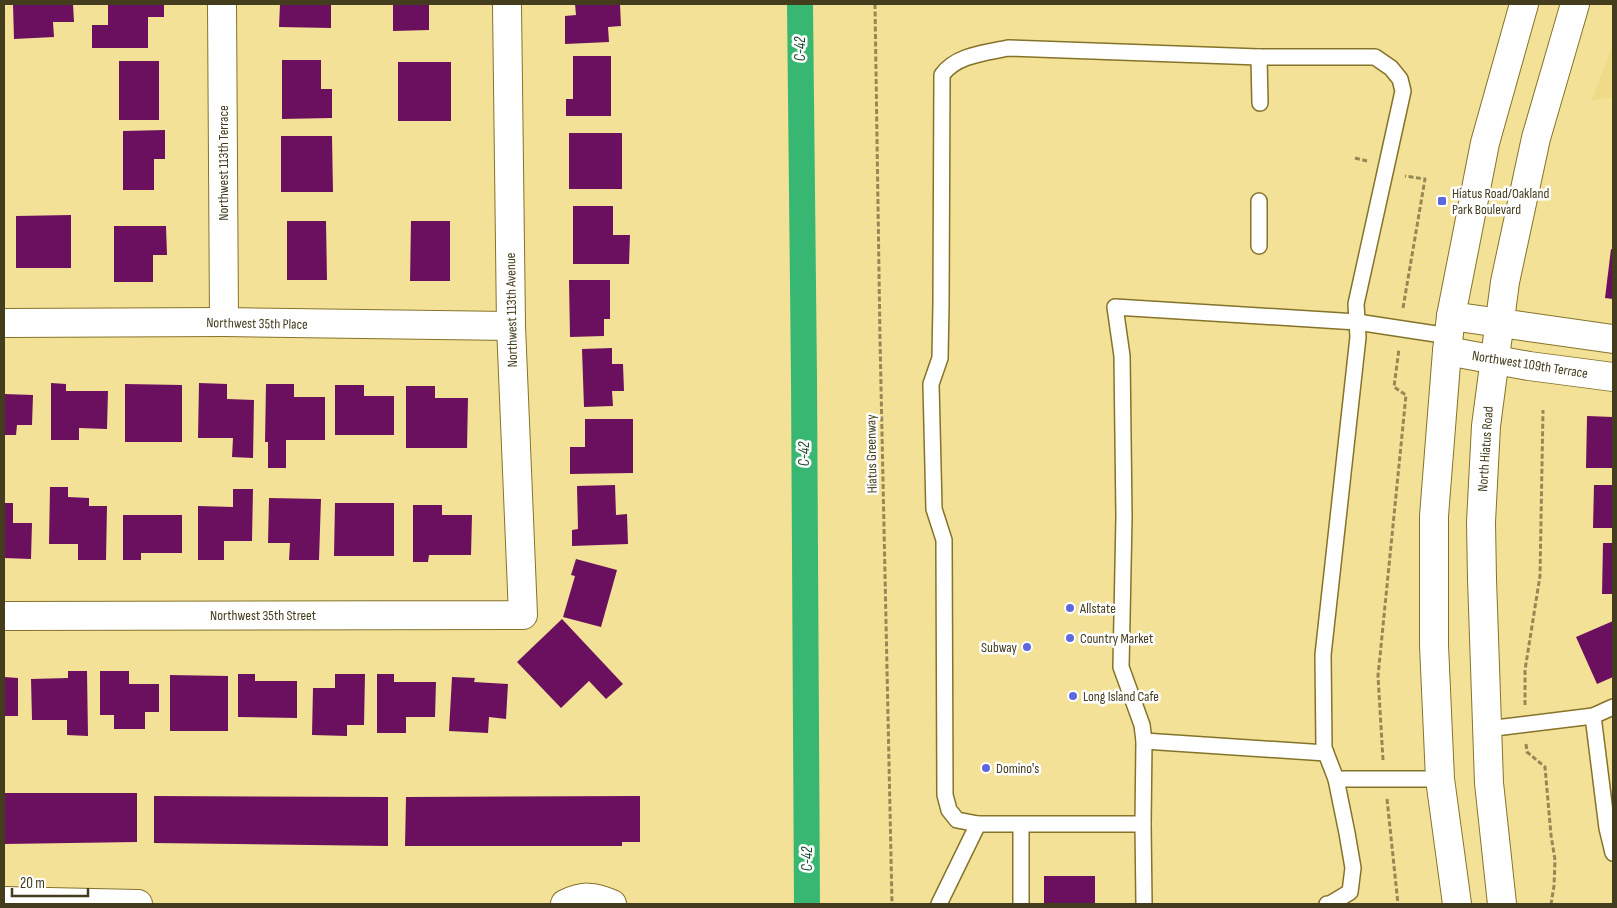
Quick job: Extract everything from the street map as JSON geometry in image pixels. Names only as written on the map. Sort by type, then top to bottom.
[{"type":"street","name":"Northwest 113th Terrace","points":[[222,4],[224,322]]},
{"type":"street","name":"Northwest 113th Avenue","points":[[506,4],[511,326],[523,615]]},
{"type":"street","points":[[1457,904],[1440,779],[1434,644],[1434,516],[1449,334],[1485,143],[1524,4]]},
{"type":"street","name":"North Hiatus Road","points":[[1502,904],[1489,783],[1480,522],[1486,426],[1505,282],[1536,138],[1576,4]]},
{"type":"street","name":"Northwest 35th Place","points":[[4,323],[224,322],[511,326]]},
{"type":"street","points":[[1449,334],[1499,323],[1613,339]]},
{"type":"street","name":"Northwest 109th Terrace","points":[[1449,334],[1495,359],[1529,366],[1613,377]]},
{"type":"street","name":"Northwest 35th Street","points":[[4,616],[523,615]]},
{"type":"street","points":[[565,904],[576,899],[588,897],[601,899],[612,904]]},
{"type":"street","points":[[15,902],[138,904]]},
{"type":"lane","points":[[1142,824],[978,824],[957,820],[949,810],[945,795],[944,540],[934,509],[931,384],[940,358],[942,75],[948,66],[974,54],[1008,48],[1259,57],[1375,57],[1391,68],[1400,79],[1403,91],[1356,304],[1358,337],[1323,655],[1324,748],[1336,779],[1348,833],[1353,868],[1350,892],[1329,904]]},
{"type":"lane","points":[[1259,57],[1260,103]]},
{"type":"lane","points":[[1259,201],[1259,246]]},
{"type":"lane","points":[[1144,904],[1142,824],[1144,741],[1142,725],[1121,667],[1124,517],[1122,356],[1115,308],[1357,322],[1449,334]]},
{"type":"lane","points":[[1487,729],[1593,716],[1613,707]]},
{"type":"lane","points":[[1593,716],[1607,828],[1613,853]]},
{"type":"lane","points":[[1144,741],[1326,753]]},
{"type":"lane","points":[[1336,779],[1440,779]]},
{"type":"lane","points":[[939,904],[978,824]]},
{"type":"lane","points":[[1021,824],[1021,904]]},
{"type":"path","name":"Hiatus Greenway","points":[[875,4],[892,904]]},
{"type":"path","points":[[1355,158],[1386,167],[1404,176],[1425,179],[1403,300],[1394,387],[1406,396],[1378,676],[1382,755],[1398,904]]},
{"type":"path","points":[[1543,410],[1540,576],[1525,670],[1524,724],[1527,752],[1545,767],[1554,860],[1554,886],[1551,904]]},
{"type":"shaded area","points":[[1613,43],[1613,97],[1592,100]]},
{"type":"building","points":[[13,4],[73,4],[74,22],[53,22],[54,37],[14,39]]},
{"type":"building","points":[[108,4],[164,4],[164,17],[148,17],[148,48],[92,48],[92,25],[108,25]]},
{"type":"building","points":[[280,4],[331,4],[331,28],[279,27]]},
{"type":"building","points":[[393,4],[429,4],[429,30],[393,31]]},
{"type":"building","points":[[575,4],[620,4],[621,26],[608,27],[609,42],[565,44],[565,16],[576,15]]},
{"type":"building","points":[[573,56],[611,56],[611,116],[566,116],[566,99],[573,99]]},
{"type":"building","points":[[282,60],[321,60],[321,89],[332,89],[332,118],[282,119]]},
{"type":"building","points":[[119,61],[159,61],[159,120],[119,120]]},
{"type":"building","points":[[398,62],[451,62],[451,121],[398,121]]},
{"type":"building","points":[[165,130],[165,159],[154,159],[154,190],[123,190],[123,131]]},
{"type":"building","points":[[569,133],[622,133],[622,189],[569,189]]},
{"type":"building","points":[[281,136],[332,136],[333,192],[281,192]]},
{"type":"building","points":[[573,206],[613,206],[613,235],[630,235],[629,264],[573,264]]},
{"type":"building","points":[[71,215],[71,268],[16,268],[16,216]]},
{"type":"building","points":[[287,221],[326,221],[327,280],[287,280]]},
{"type":"building","points":[[411,221],[450,221],[450,281],[410,281]]},
{"type":"building","points":[[114,226],[166,226],[167,255],[153,255],[153,282],[114,282]]},
{"type":"building","points":[[1611,249],[1613,250],[1613,299],[1605,298]]},
{"type":"building","points":[[569,280],[610,280],[610,319],[604,319],[604,336],[570,337]]},
{"type":"building","points":[[612,348],[612,364],[623,364],[624,391],[612,391],[613,406],[584,407],[582,349]]},
{"type":"building","points":[[51,383],[66,384],[66,391],[108,391],[107,429],[79,428],[79,440],[51,440]]},
{"type":"building","points":[[199,383],[227,384],[227,399],[254,400],[253,458],[232,457],[233,438],[198,438]]},
{"type":"building","points":[[125,384],[182,385],[182,442],[125,442]]},
{"type":"building","points":[[266,384],[294,384],[294,397],[325,397],[325,440],[286,440],[286,468],[268,468],[268,442],[265,442]]},
{"type":"building","points":[[335,385],[364,385],[364,396],[394,396],[394,435],[335,435]]},
{"type":"building","points":[[406,386],[435,386],[435,398],[468,398],[467,448],[406,448]]},
{"type":"building","points":[[4,394],[33,395],[32,425],[17,425],[16,435],[4,435]]},
{"type":"building","points":[[1587,416],[1613,417],[1613,468],[1586,468]]},
{"type":"building","points":[[585,419],[633,419],[633,473],[570,474],[570,447],[585,447]]},
{"type":"building","points":[[615,485],[616,515],[627,514],[628,544],[572,546],[572,530],[578,529],[577,486]]},
{"type":"building","points":[[1594,485],[1613,485],[1613,528],[1593,528]]},
{"type":"building","points":[[50,487],[68,487],[68,497],[89,498],[89,506],[107,506],[106,560],[78,560],[78,544],[49,544]]},
{"type":"building","points":[[233,489],[253,489],[252,541],[224,541],[224,560],[198,560],[198,506],[233,507]]},
{"type":"building","points":[[269,498],[321,499],[319,560],[289,560],[290,543],[268,543]]},
{"type":"building","points":[[4,503],[13,503],[13,523],[32,523],[31,559],[4,558]]},
{"type":"building","points":[[335,503],[394,503],[394,556],[334,556]]},
{"type":"building","points":[[413,505],[442,505],[442,515],[472,515],[471,555],[429,555],[428,562],[413,562]]},
{"type":"building","points":[[123,515],[182,515],[182,553],[141,553],[141,560],[123,560]]},
{"type":"building","points":[[1603,543],[1613,543],[1613,594],[1602,594]]},
{"type":"building","points":[[576,559],[617,570],[601,627],[563,617],[575,576],[571,575]]},
{"type":"building","points":[[562,619],[623,684],[606,699],[589,681],[561,708],[517,662]]},
{"type":"building","points":[[1613,621],[1613,677],[1597,684],[1576,637]]},
{"type":"building","points":[[68,671],[87,671],[88,736],[67,735],[67,720],[32,720],[31,679],[68,678]]},
{"type":"building","points":[[100,671],[129,671],[129,684],[159,684],[159,712],[145,712],[145,729],[114,729],[114,715],[100,715]]},
{"type":"building","points":[[238,674],[255,674],[255,681],[297,681],[297,718],[238,717]]},
{"type":"building","points":[[335,674],[365,674],[364,725],[347,725],[347,736],[312,735],[313,688],[335,688]]},
{"type":"building","points":[[377,674],[394,674],[394,682],[436,682],[435,717],[406,717],[406,733],[377,733]]},
{"type":"building","points":[[170,675],[228,676],[228,731],[170,731]]},
{"type":"building","points":[[4,677],[18,678],[18,716],[4,716]]},
{"type":"building","points":[[452,677],[475,678],[474,682],[508,684],[506,719],[489,717],[488,733],[449,731]]},
{"type":"building","points":[[4,793],[137,793],[137,842],[4,844]]},
{"type":"building","points":[[154,796],[388,797],[388,846],[154,843]]},
{"type":"building","points":[[640,796],[640,842],[622,842],[622,846],[405,846],[406,797]]},
{"type":"building","points":[[1044,876],[1095,876],[1095,904],[1044,904]]},
{"type":"waterway","name":"C-42","points":[[800,4],[807,904]]},
{"type":"place","name":"Hiatus Road/Oakland Park Boulevard","points":[[1442,201]]},
{"type":"place","name":"Allstate","points":[[1070,608]]},
{"type":"place","name":"Country Market","points":[[1070,638]]},
{"type":"place","name":"Subway","points":[[1027,647]]},
{"type":"place","name":"Long Island Cafe","points":[[1073,696]]},
{"type":"place","name":"Domino's","points":[[986,768]]}]
